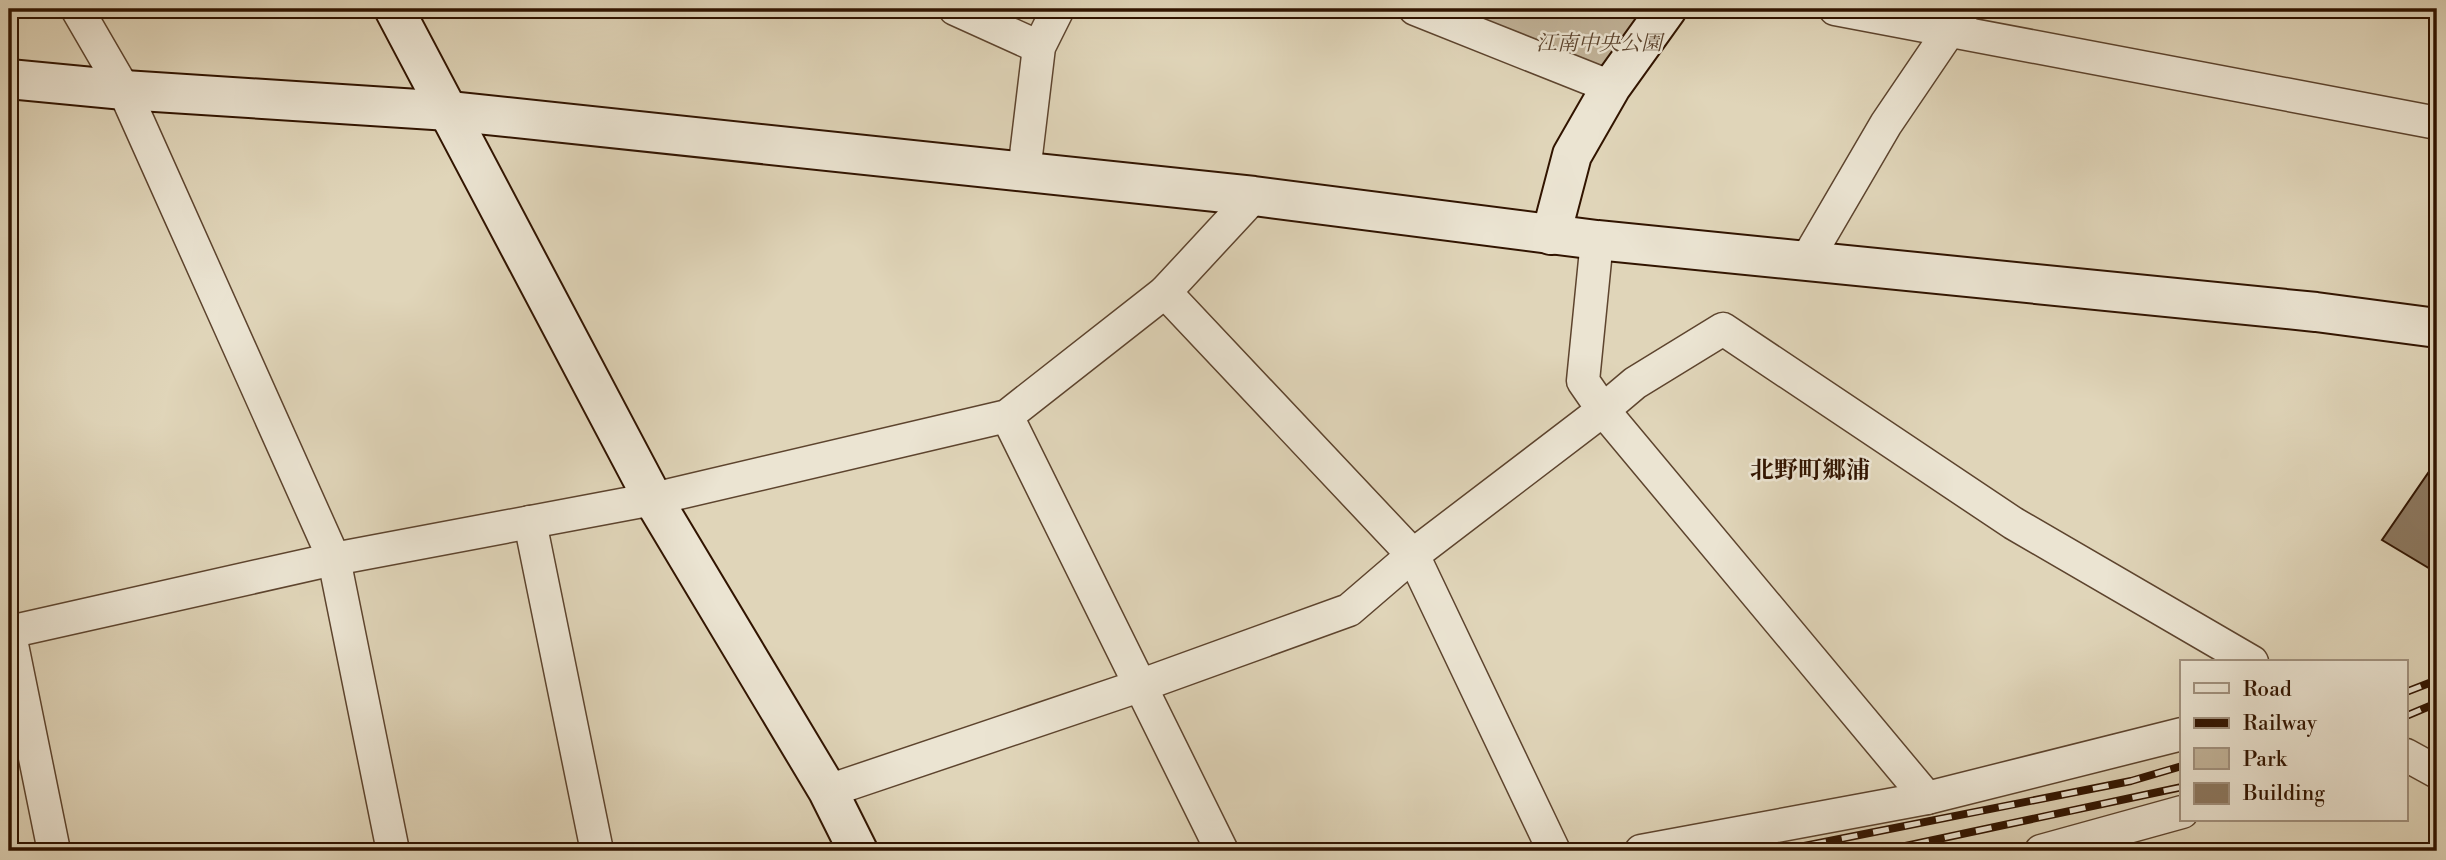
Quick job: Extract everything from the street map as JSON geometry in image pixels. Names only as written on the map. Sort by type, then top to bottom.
[{"type":"street","points":[[77,9],[124,90],[334,559],[393,851]]},
{"type":"street","points":[[394,9],[653,499],[828,791],[858,851]]},
{"type":"street","points":[[955,9],[1039,47]]},
{"type":"street","points":[[1024,172],[1039,47],[1058,9]]},
{"type":"street","points":[[1415,9],[1611,87]]},
{"type":"street","points":[[1551,235],[1572,155],[1611,87],[1667,9]]},
{"type":"street","points":[[1835,9],[1957,21],[2437,123]]},
{"type":"street","points":[[1805,261],[1886,124],[1957,21]]},
{"type":"street","points":[[9,79],[124,90],[449,111],[1254,196],[1551,235],[2316,312],[2437,328]]},
{"type":"street","points":[[54,851],[9,631],[334,559],[653,499],[1007,416],[1165,292],[1254,196]]},
{"type":"street","points":[[1597,240],[1583,381],[1603,410],[1927,798]]},
{"type":"street","points":[[1165,292],[1413,555],[1555,851]]},
{"type":"street","points":[[828,791],[1139,686],[1349,610],[1413,555],[1635,383],[1723,329],[2013,523],[2249,660]]},
{"type":"street","points":[[1007,416],[1222,851]]},
{"type":"street","points":[[530,522],[597,851]]},
{"type":"street","points":[[1641,851],[1927,798],[2180,735]]},
{"type":"street","points":[[2408,756],[2437,772]]},
{"type":"street","points":[[2041,851],[2180,813]]},
{"type":"green space","name":"江南中央公園","points":[[1439,9],[1667,9],[1611,87]]},
{"type":"building","points":[[2437,460],[2437,573],[2382,540]]},
{"type":"railway","points":[[2408,691],[2437,680]]},
{"type":"railway","points":[[2408,715],[2437,703]]},
{"type":"railway","points":[[1779,851],[2131,781],[2180,767]]},
{"type":"railway","points":[[1882,851],[2180,787]]},
{"type":"district","name":"北野町郷浦","points":[[1810,470]]}]
